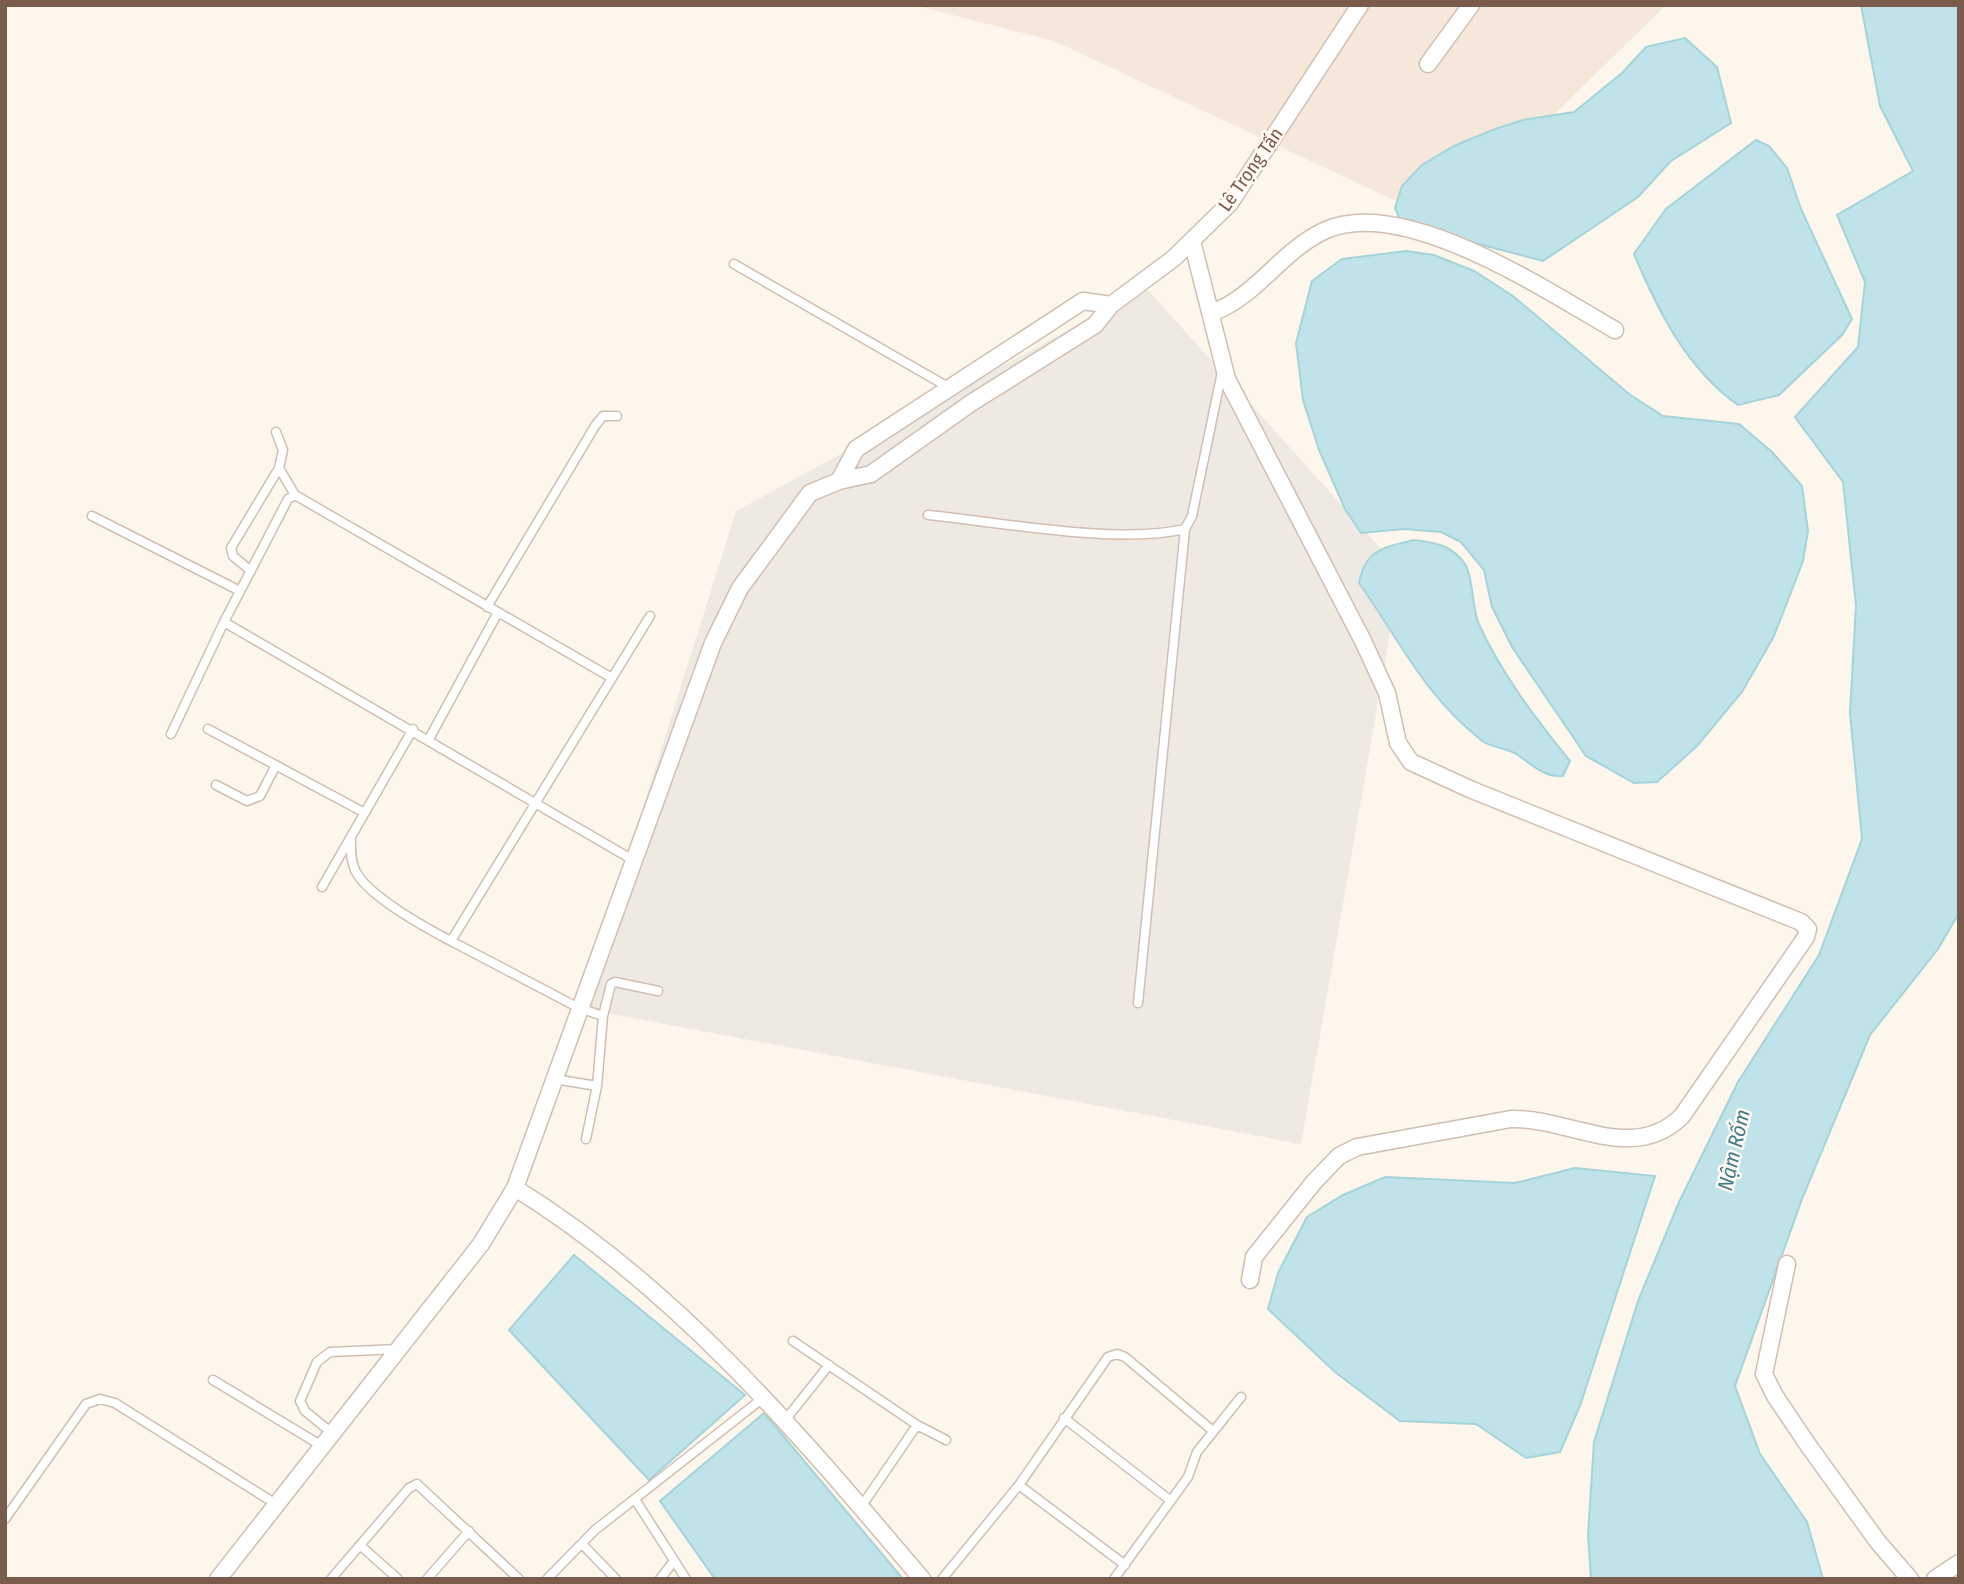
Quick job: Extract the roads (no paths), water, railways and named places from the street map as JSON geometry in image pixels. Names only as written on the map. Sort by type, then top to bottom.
[{"type":"street","name":"Lê Trọng Tấn","points":[[218,1579],[481,1244],[516,1188],[632,860],[713,643],[740,588],[810,493],[839,481],[871,474],[971,403],[1095,325],[1111,305],[1174,258],[1230,203],[1360,5]]},
{"type":"street","points":[[1428,64],[1471,5]]},
{"type":"street","points":[[1211,313],[1232,306],[1284,258],[1326,230],[1368,222],[1450,241],[1503,267],[1615,330]]},
{"type":"street","points":[[1192,241],[1223,367],[1387,693],[1398,743],[1411,762],[1496,800],[1714,885],[1801,922],[1808,929],[1807,937],[1690,1105],[1668,1130],[1654,1135],[1602,1137],[1536,1118],[1511,1119],[1357,1147],[1339,1156],[1314,1182],[1254,1257],[1250,1280]]},
{"type":"street","points":[[839,481],[856,449],[948,387],[1083,301],[1111,305]]},
{"type":"street","points":[[516,1188],[565,1219],[661,1295],[786,1419],[922,1579]]},
{"type":"street","points":[[1787,1264],[1764,1374],[1808,1445],[1878,1542],[1910,1579]]},
{"type":"street","points":[[1935,1579],[1959,1563]]},
{"type":"lane","points":[[734,264],[948,387]]},
{"type":"lane","points":[[1139,1003],[1185,529],[1192,516],[1223,367]]},
{"type":"lane","points":[[487,607],[595,426],[603,416],[617,416]]},
{"type":"lane","points":[[251,572],[233,556],[231,548],[279,468],[283,450],[276,432]]},
{"type":"lane","points":[[279,468],[295,495],[612,678]]},
{"type":"lane","points":[[172,734],[224,622],[288,499],[295,495]]},
{"type":"lane","points":[[928,515],[1091,532],[1167,534],[1185,529]]},
{"type":"lane","points":[[92,516],[240,591]]},
{"type":"lane","points":[[429,739],[497,614]]},
{"type":"lane","points":[[451,941],[650,616]]},
{"type":"lane","points":[[224,622],[413,729],[632,860]]},
{"type":"lane","points":[[208,729],[365,813]]},
{"type":"lane","points":[[322,887],[413,729]]},
{"type":"lane","points":[[216,785],[247,801],[260,796],[276,765]]},
{"type":"lane","points":[[351,837],[351,856],[363,883],[429,930],[579,1008],[603,1016]]},
{"type":"lane","points":[[586,1139],[597,1086],[603,1016],[611,984],[615,982],[658,991]]},
{"type":"lane","points":[[554,1079],[597,1086]]},
{"type":"lane","points":[[793,1341],[917,1425],[946,1440]]},
{"type":"lane","points":[[327,1440],[300,1401],[317,1363],[334,1351],[399,1349]]},
{"type":"lane","points":[[942,1579],[1019,1485],[1105,1360],[1117,1354],[1213,1431]]},
{"type":"lane","points":[[786,1419],[829,1365]]},
{"type":"lane","points":[[213,1380],[327,1440]]},
{"type":"lane","points":[[1114,1579],[1188,1477],[1197,1452],[1241,1396]]},
{"type":"lane","points":[[5,1519],[86,1405],[100,1398],[115,1404],[276,1504]]},
{"type":"lane","points":[[547,1579],[582,1544],[762,1398]]},
{"type":"lane","points":[[1063,1418],[1171,1501]]},
{"type":"lane","points":[[861,1507],[917,1425]]},
{"type":"lane","points":[[331,1579],[414,1485],[424,1488],[520,1579]]},
{"type":"lane","points":[[1019,1485],[1125,1565]]},
{"type":"lane","points":[[636,1501],[686,1579]]},
{"type":"lane","points":[[428,1579],[469,1531]]},
{"type":"lane","points":[[582,1544],[617,1579]]},
{"type":"lane","points":[[361,1546],[398,1579]]},
{"type":"lane","points":[[660,1579],[674,1561]]},
{"type":"water","name":"Nậm Rốm","points":[[1861,5],[1959,5],[1959,913],[1938,949],[1870,1035],[1802,1199],[1735,1386],[1760,1454],[1807,1522],[1823,1579],[1591,1579],[1588,1535],[1594,1442],[1638,1301],[1679,1202],[1738,1082],[1819,955],[1862,839],[1850,713],[1856,605],[1843,482],[1795,417],[1858,347],[1865,282],[1837,215],[1913,171],[1880,106]]},
{"type":"water","points":[[1685,38],[1717,67],[1731,123],[1671,161],[1638,197],[1543,261],[1410,226],[1400,220],[1395,208],[1402,186],[1422,165],[1454,146],[1495,129],[1523,120],[1574,112],[1622,73],[1646,47]]},
{"type":"water","points":[[1756,140],[1769,146],[1787,168],[1801,209],[1852,319],[1842,335],[1779,395],[1738,405],[1720,391],[1689,356],[1653,297],[1634,254],[1666,209]]},
{"type":"water","points":[[1406,251],[1434,255],[1474,271],[1513,296],[1629,394],[1663,416],[1739,424],[1772,452],[1802,486],[1808,531],[1803,561],[1774,636],[1742,692],[1697,746],[1657,782],[1634,783],[1586,756],[1512,647],[1492,607],[1484,570],[1461,542],[1441,532],[1404,529],[1361,533],[1345,509],[1319,450],[1303,400],[1296,343],[1312,281],[1342,259]]},
{"type":"water","points":[[1414,540],[1448,548],[1465,564],[1470,576],[1478,622],[1487,641],[1544,729],[1570,761],[1563,776],[1544,773],[1512,752],[1485,743],[1461,723],[1428,686],[1359,583],[1371,557],[1385,548]]},
{"type":"water","points":[[1575,1168],[1655,1176],[1580,1406],[1560,1452],[1526,1458],[1476,1424],[1400,1421],[1335,1372],[1268,1309],[1278,1273],[1307,1217],[1343,1195],[1385,1177],[1515,1183]]},
{"type":"water","points":[[574,1255],[745,1395],[649,1480],[509,1330]]},
{"type":"water","points":[[764,1413],[903,1579],[715,1579],[660,1501]]}]
